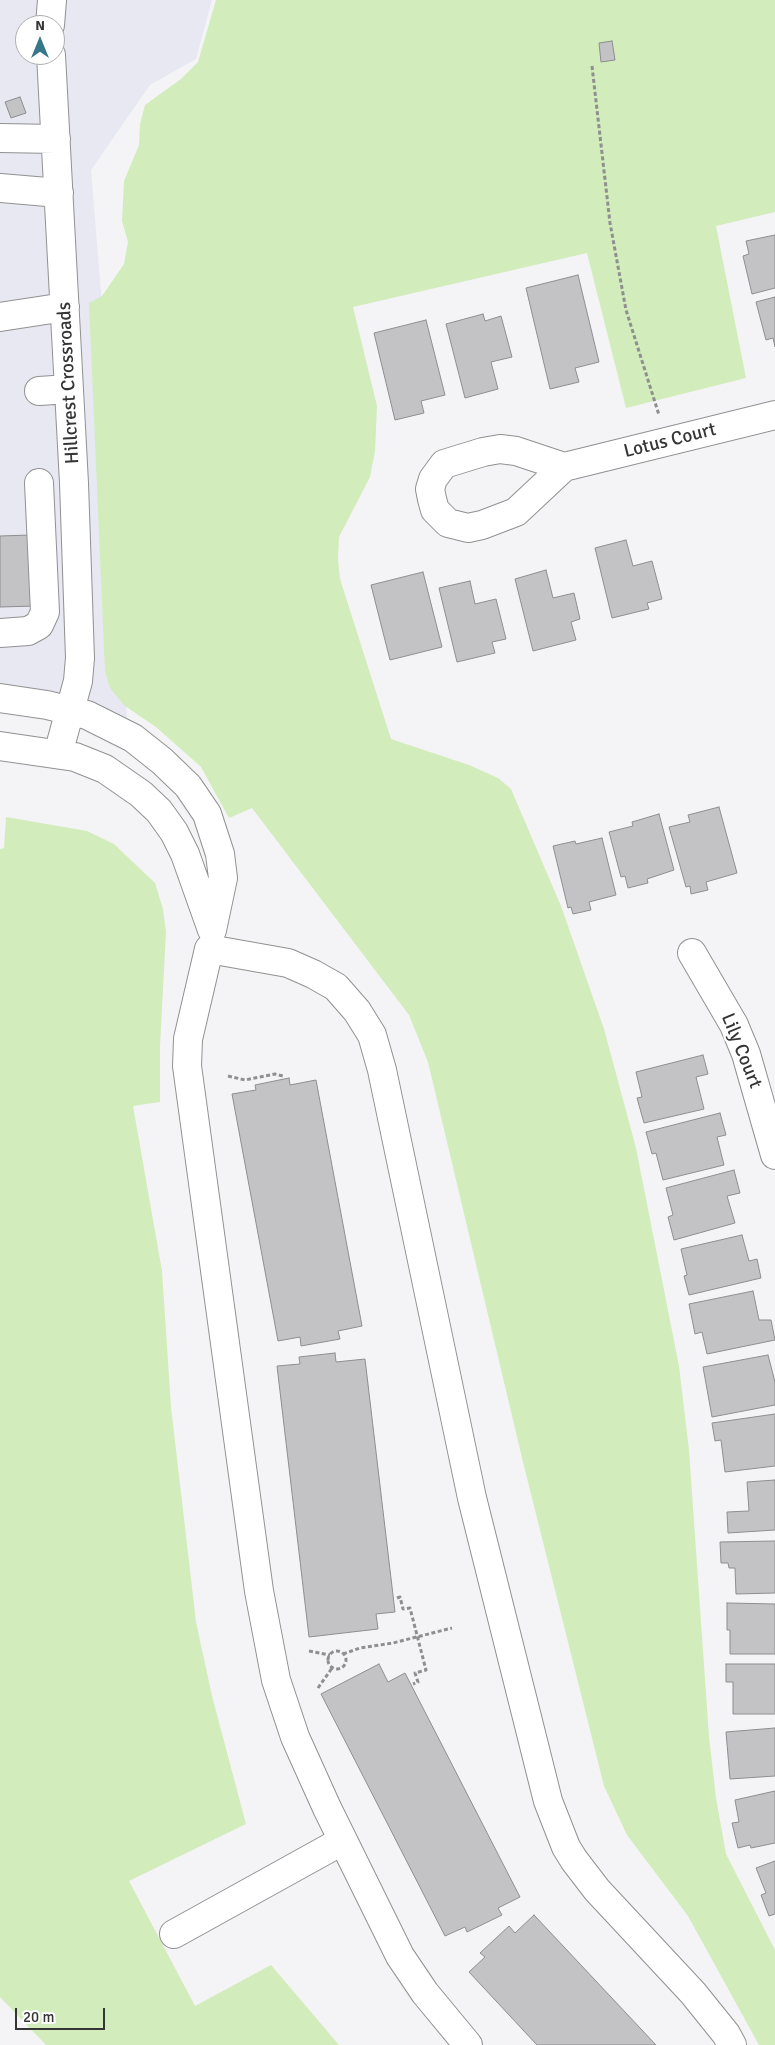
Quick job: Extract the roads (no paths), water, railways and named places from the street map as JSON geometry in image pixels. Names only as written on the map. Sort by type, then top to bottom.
[{"type":"street","name":"Hillcrest Crossroads","points":[[52,65],[69,390],[80,658],[78,681],[58,754]]},
{"type":"street","points":[[0,138],[56,140]]},
{"type":"street","points":[[0,188],[59,193]]},
{"type":"street","points":[[0,317],[65,307]]},
{"type":"street","points":[[39,391],[69,390]]},
{"type":"street","name":"Lotus Court","points":[[564,467],[775,416]]},
{"type":"street","points":[[0,634],[28,632],[39,624],[45,612],[39,483]]},
{"type":"street","points":[[0,698],[46,704],[87,716],[133,738],[162,761],[188,786],[207,814],[220,854],[224,878],[193,1015],[186,1066],[259,1591],[276,1680],[295,1737],[342,1840],[400,1956],[425,1993],[468,2045]]},
{"type":"street","points":[[0,746],[75,757],[106,769],[123,780],[159,811],[174,832],[185,854],[211,939]]},
{"type":"street","points":[[211,939],[288,963],[336,987],[357,1011],[372,1035],[382,1070],[472,1498],[548,1801],[566,1847],[574,1860],[597,1890],[694,1993],[726,2034],[732,2045]]},
{"type":"street","name":"Lily Court","points":[[692,954],[734,1024],[743,1046],[775,1155]]},
{"type":"street","points":[[174,1934],[342,1840]]}]
